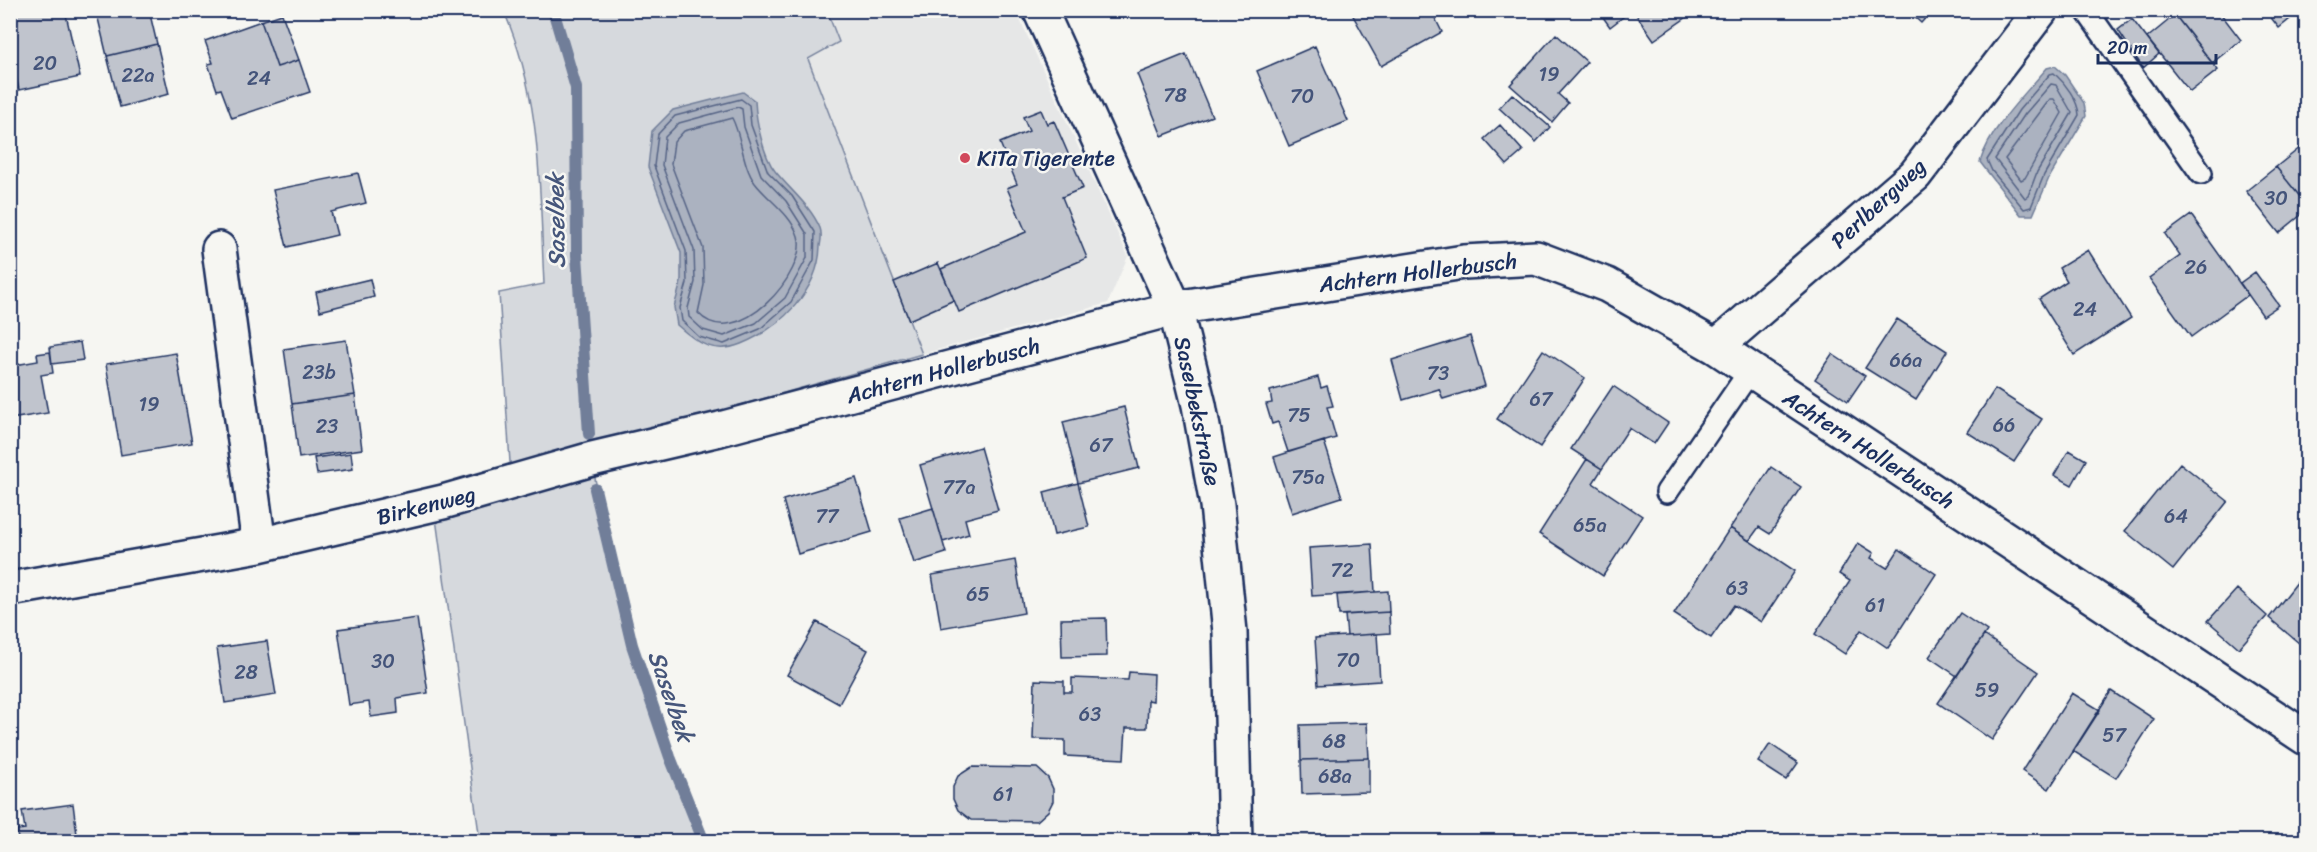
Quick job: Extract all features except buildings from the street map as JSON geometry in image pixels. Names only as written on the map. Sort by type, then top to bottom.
[{"type":"street","name":"Saselbekstraße","points":[[1040,10],[1175,308],[1199,405],[1217,505],[1230,632],[1235,842]]},
{"type":"street","name":"Perlbergweg","points":[[1716,347],[1915,174],[2041,10]]},
{"type":"street","points":[[219,249],[259,545]]},
{"type":"street","name":"Achtern Hollerbusch","points":[[592,459],[720,429],[1175,308],[1464,262],[1536,258],[1607,285],[1716,347],[2307,738]]},
{"type":"street","name":"Birkenweg","points":[[10,589],[259,545],[442,502],[592,459]]},
{"type":"lane","points":[[2086,10],[2201,173]]},
{"type":"lane","points":[[1667,492],[1750,371]]},
{"type":"shaded area","points":[[504,11],[827,11],[839,42],[808,59],[922,354],[591,447],[603,523],[643,673],[704,841],[480,841],[435,511],[519,492],[510,462],[499,293],[544,284],[537,145],[526,79],[517,45]]},
{"type":"shaded area","name":"KiTa Tigerente","points":[[827,11],[1016,11],[1128,256],[1108,303],[922,354],[808,59],[838,42]]},
{"type":"water","points":[[2055,66],[2065,75],[2084,103],[2086,116],[2049,178],[2033,215],[2021,215],[1980,162],[1992,136],[2009,112],[2047,68]]},
{"type":"water","points":[[743,92],[755,101],[761,138],[771,164],[811,212],[820,228],[821,242],[813,278],[805,293],[783,318],[756,337],[741,344],[714,348],[699,342],[677,325],[674,307],[681,282],[681,253],[648,167],[652,131],[673,110]]},
{"type":"waterway","name":"Saselbek","points":[[553,10],[576,88],[577,255],[589,434]]},
{"type":"waterway","name":"Saselbek","points":[[595,489],[632,645],[670,757],[704,842]]},
{"type":"place","name":"KiTa Tigerente","points":[[965,158]]}]
